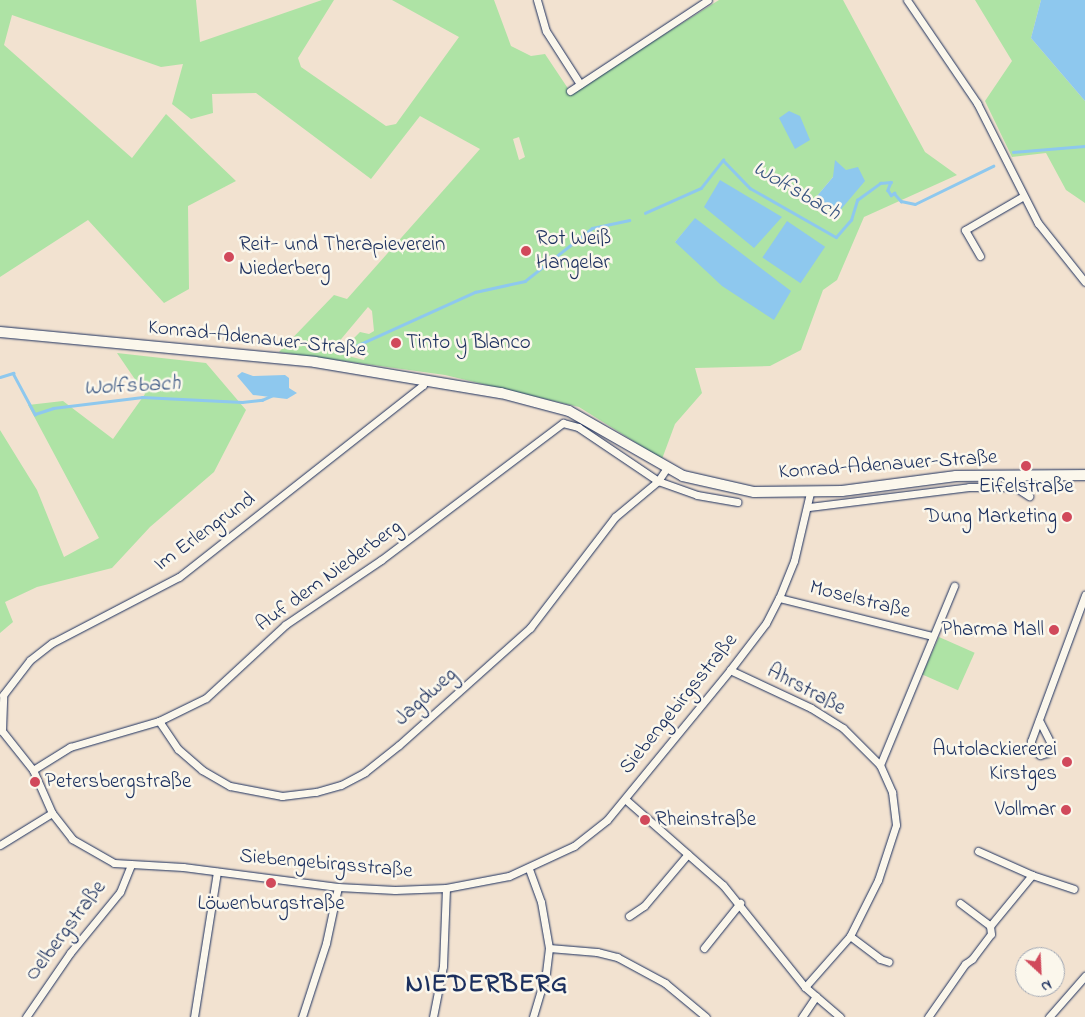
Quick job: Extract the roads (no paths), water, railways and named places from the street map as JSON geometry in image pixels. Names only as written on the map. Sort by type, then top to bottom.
[{"type":"street","points":[[537,0],[546,32],[580,84]]},
{"type":"street","points":[[570,91],[708,0]]},
{"type":"street","points":[[907,0],[977,103],[1022,197],[1042,228],[1085,282]]},
{"type":"street","points":[[980,256],[965,230],[1022,197]]},
{"type":"street","name":"Konrad-Adenauer-Straße","points":[[0,332],[248,354],[425,379],[569,410],[666,469],[726,488],[810,494],[956,476],[1085,475]]},
{"type":"street","name":"Im Erlengrund","points":[[1,731],[4,695],[30,660],[52,643],[179,577],[423,385],[425,379]]},
{"type":"street","name":"Auf dem Niederberg","points":[[33,770],[70,747],[159,721],[206,698],[285,625],[381,560],[563,423],[578,427],[658,481]]},
{"type":"street","name":"Jagdweg","points":[[159,721],[178,749],[202,770],[230,786],[282,796],[316,792],[341,785],[365,772],[399,745],[530,628],[615,517],[658,481],[666,469]]},
{"type":"street","points":[[658,481],[697,495],[737,502]]},
{"type":"street","name":"Konrad-Adenauer-Straße","points":[[809,508],[969,487],[1015,487],[1030,496]]},
{"type":"street","name":"Siebengebirgsstraße","points":[[1,731],[33,770],[52,814],[72,839],[84,849],[114,863],[131,866],[183,867],[338,887],[395,890],[446,888],[491,881],[529,869],[580,842],[626,800],[766,623],[780,598],[794,561],[809,508],[810,494]]},
{"type":"street","name":"Moselstraße","points":[[880,765],[954,586]]},
{"type":"street","points":[[1039,720],[1085,595]]},
{"type":"street","name":"Moselstraße","points":[[780,598],[932,636]]},
{"type":"street","name":"Ahrstraße","points":[[730,670],[811,708],[843,728],[880,765],[892,792],[896,825],[878,880],[850,936],[805,987]]},
{"type":"street","points":[[626,800],[740,903],[805,987],[840,1017]]},
{"type":"street","points":[[0,845],[52,814]]},
{"type":"street","points":[[978,851],[1032,875],[1074,889]]},
{"type":"street","points":[[629,916],[644,906],[688,854]]},
{"type":"street","name":"Oelbergstraße","points":[[26,1017],[70,953],[114,899],[131,866]]},
{"type":"street","points":[[529,869],[541,902],[549,948],[546,973],[533,1017]]},
{"type":"street","points":[[194,1017],[217,872]]},
{"type":"street","points":[[990,926],[1032,875]]},
{"type":"street","points":[[302,1017],[318,970],[338,887]]},
{"type":"street","points":[[433,1017],[443,966],[446,888]]},
{"type":"street","points":[[704,948],[740,903]]},
{"type":"street","points":[[928,1017],[965,964],[972,959],[991,934],[990,926],[960,903]]},
{"type":"street","points":[[850,936],[880,959],[889,962]]},
{"type":"street","points":[[549,948],[597,952],[641,968],[706,1017]]},
{"type":"street","points":[[1049,1017],[1085,976]]},
{"type":"street","points":[[802,1017],[816,996]]},
{"type":"water","points":[[1041,0],[1085,0],[1085,101],[1031,38]]},
{"type":"water","points":[[789,111],[800,116],[810,140],[795,149],[779,118]]},
{"type":"water","points":[[835,160],[846,170],[858,167],[865,181],[837,214],[817,196],[833,177]]},
{"type":"water","points":[[720,180],[782,217],[754,248],[704,207]]},
{"type":"water","points":[[695,218],[791,291],[774,320],[722,286],[675,242]]},
{"type":"water","points":[[787,221],[825,247],[801,283],[762,257]]},
{"type":"water","points":[[242,372],[253,376],[285,375],[289,378],[289,388],[297,393],[287,399],[253,395],[237,376]]},
{"type":"waterway","name":"Wolfsbach","points":[[1013,152],[1085,146]]},
{"type":"waterway","name":"Wolfsbach","points":[[645,213],[701,188],[723,160],[750,188],[836,237],[851,220],[857,200],[880,183],[891,182],[888,190],[891,195],[894,193],[901,201],[915,204],[993,166]]},
{"type":"waterway","name":"Wolfsbach","points":[[356,346],[475,292],[525,281],[592,228],[629,220]]},
{"type":"waterway","name":"Wolfsbach","points":[[0,377],[13,373],[35,414],[53,408],[142,397],[242,402],[262,400],[273,395]]},
{"type":"place","name":"Rot Weiß Hangelar","points":[[526,251]]},
{"type":"place","name":"Reit- und Therapieverein Niederberg","points":[[229,257]]},
{"type":"place","name":"Tinto y Blanco","points":[[396,343]]},
{"type":"place","name":"Eifelstraße","points":[[1026,466]]},
{"type":"place","name":"Dung Marketing","points":[[1067,517]]},
{"type":"place","name":"Pharma Mall","points":[[1054,630]]},
{"type":"place","name":"Autolackiererei Kirstges","points":[[1067,762]]},
{"type":"place","name":"Petersbergstraße","points":[[35,782]]},
{"type":"place","name":"Vollmar","points":[[1066,810]]},
{"type":"place","name":"Rheinstraße","points":[[645,820]]},
{"type":"place","name":"Löwenburgstraße","points":[[271,883]]},
{"type":"district","name":"NIEDERBERG","points":[[487,986]]}]
